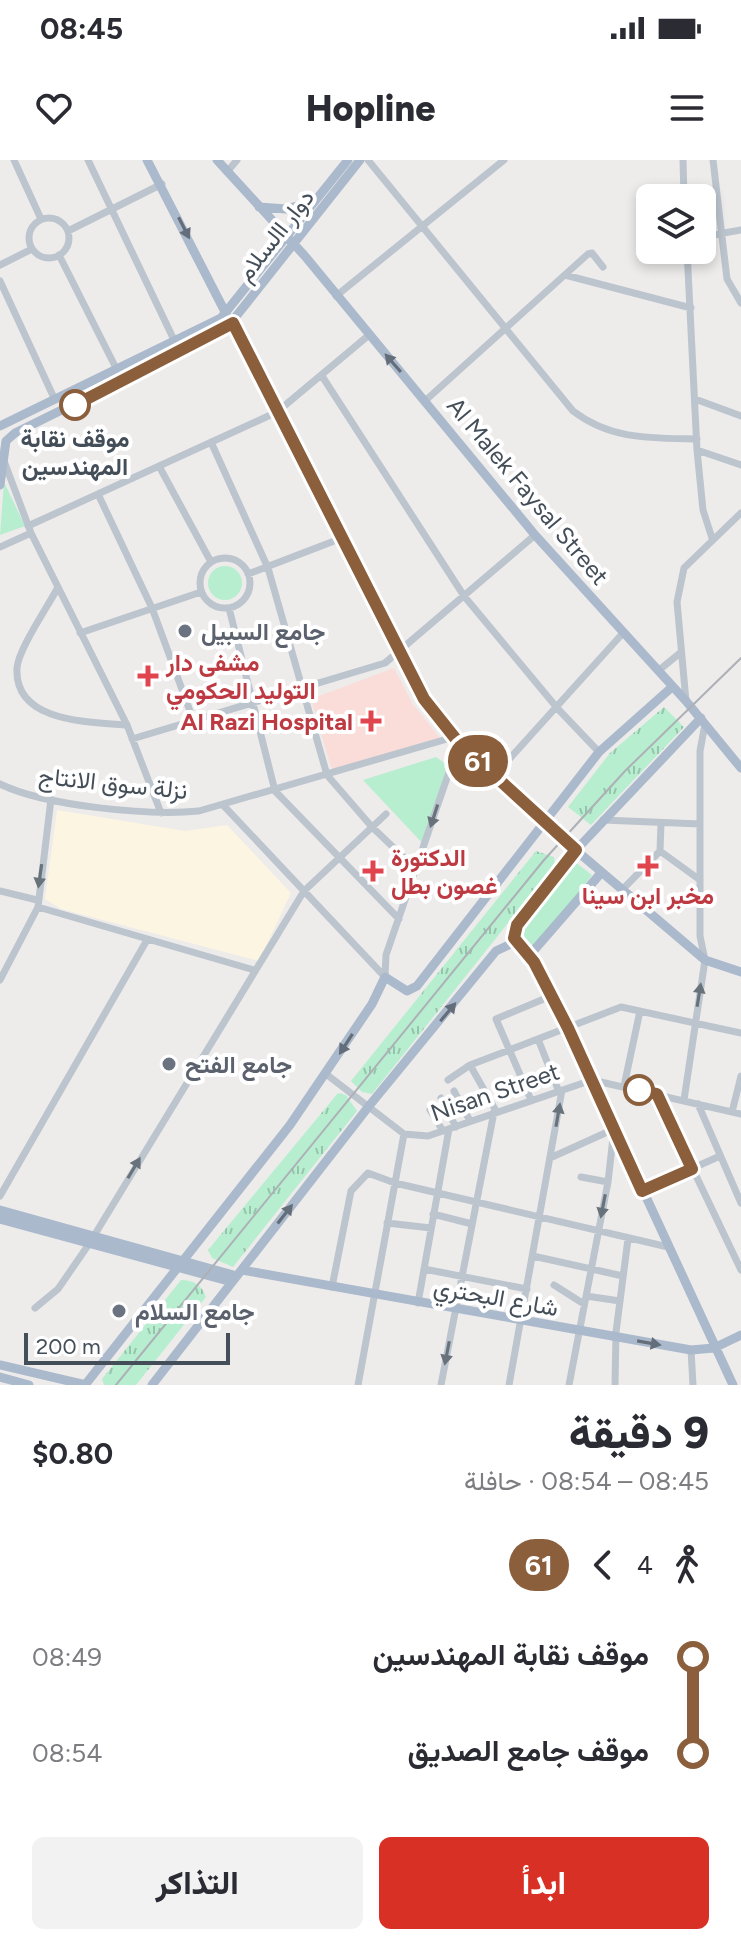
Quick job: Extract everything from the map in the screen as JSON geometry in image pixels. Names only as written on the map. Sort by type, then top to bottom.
[{"type":"main road","points":[[147,160],[424,699],[457,740],[601,873],[705,960],[741,972]]},
{"type":"main road","name":"Al Malek Faysal Street","points":[[217,160],[426,400],[535,535],[686,701],[741,768]]},
{"type":"main road","points":[[0,426],[176,343],[221,318],[288,240],[314,201],[348,160]]},
{"type":"main road","name":"دوار االسلام","points":[[3,441],[233,323],[288,240],[360,160]]},
{"type":"main road","points":[[259,207],[286,209],[314,201]]},
{"type":"main road","points":[[0,485],[3,441]]},
{"type":"main road","points":[[0,1365],[86,1385],[326,1074],[372,1004],[385,977],[407,991],[417,986],[599,752],[672,687]]},
{"type":"main road","points":[[515,942],[517,925],[576,850],[703,721]]},
{"type":"main road","points":[[529,956],[601,873]]},
{"type":"main road","points":[[515,942],[529,956],[568,1028],[733,1385]]},
{"type":"main road","points":[[152,1385],[369,1106],[496,951],[515,942]]},
{"type":"main road","name":"شارع البحتري","points":[[0,1210],[179,1265],[237,1276],[332,1287],[691,1350],[715,1347],[741,1335]]},
{"type":"main road","points":[[0,1219],[91,1239]]},
{"type":"main road","points":[[0,1377],[29,1385]]},
{"type":"street","points":[[14,160],[41,219]]},
{"type":"street","points":[[88,160],[176,343]]},
{"type":"street","points":[[227,172],[237,160]]},
{"type":"street","points":[[368,160],[573,411],[594,427],[643,438],[697,439]]},
{"type":"street","points":[[336,296],[504,160]]},
{"type":"street","points":[[683,160],[684,184]]},
{"type":"street","points":[[713,160],[727,279],[741,303]]},
{"type":"street","points":[[68,231],[162,184]]},
{"type":"street","points":[[41,219],[60,221],[68,231],[69,242],[59,255],[43,257],[32,249],[30,233],[41,219]]},
{"type":"street","points":[[716,235],[741,230]]},
{"type":"street","points":[[0,265],[32,249]]},
{"type":"street","points":[[426,400],[592,253],[603,267]]},
{"type":"street","points":[[59,255],[117,370]]},
{"type":"street","points":[[688,264],[697,450],[703,510],[712,538]]},
{"type":"street","points":[[565,275],[691,308]]},
{"type":"street","points":[[0,281],[55,400]]},
{"type":"street","points":[[0,547],[98,494],[277,412],[369,335]]},
{"type":"street","points":[[322,376],[464,596],[558,709],[599,752]]},
{"type":"street","points":[[695,399],[739,413]]},
{"type":"street","points":[[211,442],[268,568],[327,775],[372,827],[416,869]]},
{"type":"street","points":[[697,450],[741,465]]},
{"type":"street","points":[[2,457],[29,530],[127,725],[161,813]]},
{"type":"street","points":[[159,466],[211,562]]},
{"type":"street","points":[[98,494],[152,608],[194,722]]},
{"type":"street","points":[[686,701],[677,602],[684,568],[741,513]]},
{"type":"street","points":[[132,739],[385,663],[535,535]]},
{"type":"street","points":[[248,574],[342,538]]},
{"type":"street","points":[[230,558],[248,574],[248,592],[238,605],[229,608],[213,605],[201,592],[201,574],[211,562],[230,558]]},
{"type":"street","points":[[57,589],[17,666],[22,690],[40,709],[62,719],[127,725]]},
{"type":"street","points":[[80,633],[201,592]]},
{"type":"street","points":[[229,608],[275,791],[399,919]]},
{"type":"street","points":[[494,776],[558,709],[623,633]]},
{"type":"street","points":[[658,671],[680,653]]},
{"type":"street","points":[[684,1100],[705,960],[700,936],[700,751],[703,721]]},
{"type":"street","points":[[385,977],[386,955],[457,740]]},
{"type":"street","name":"نزلة سوق الانتاج","points":[[0,784],[51,799],[161,813],[224,806],[457,740]]},
{"type":"street","points":[[0,980],[38,903],[51,799]]},
{"type":"street","points":[[224,806],[385,977]]},
{"type":"street","points":[[35,1308],[58,1289],[91,1239],[304,891],[386,814]]},
{"type":"street","points":[[603,820],[700,824]]},
{"type":"street","points":[[622,890],[660,851],[661,823]]},
{"type":"street","points":[[660,851],[700,880]]},
{"type":"street","points":[[0,891],[147,940],[254,970]]},
{"type":"street","points":[[0,1196],[147,940]]},
{"type":"street","points":[[531,1100],[496,1019],[551,996]]},
{"type":"street","points":[[448,1080],[470,1065],[510,1048],[621,1007],[741,1033]]},
{"type":"street","points":[[624,1086],[640,1011]]},
{"type":"street","points":[[509,1385],[561,1091],[538,1039]]},
{"type":"street","points":[[441,1385],[495,1112],[470,1065]]},
{"type":"street","name":"Nisan Street","points":[[326,1074],[404,1134],[428,1136],[592,1080],[741,1114]]},
{"type":"street","points":[[732,1112],[741,1076]]},
{"type":"street","points":[[454,1091],[470,1121]]},
{"type":"street","points":[[657,1094],[741,1270]]},
{"type":"street","points":[[418,1303],[449,1129],[441,1098]]},
{"type":"street","points":[[698,1104],[741,1203]]},
{"type":"street","points":[[430,1110],[449,1129]]},
{"type":"street","points":[[550,1158],[614,1129]]},
{"type":"street","points":[[569,1385],[608,1182],[614,1129]]},
{"type":"street","points":[[358,1385],[404,1134]]},
{"type":"street","points":[[642,1191],[720,1156]]},
{"type":"street","points":[[332,1287],[352,1188],[368,1173],[395,1183],[668,1247]]},
{"type":"street","points":[[581,1177],[608,1182]]},
{"type":"street","points":[[433,1214],[472,1224]]},
{"type":"street","points":[[387,1223],[431,1228]]},
{"type":"street","points":[[615,1385],[615,1338],[628,1239]]},
{"type":"street","points":[[533,1256],[623,1276]]},
{"type":"street","points":[[424,1269],[527,1289]]},
{"type":"street","points":[[554,1285],[585,1300],[620,1301]]},
{"type":"street","points":[[691,1350],[693,1385]]},
{"type":"shaded area","name":"Al Razi Hospital","points":[[394,668],[412,703],[440,738],[332,770],[311,699]]},
{"type":"shaded area","points":[[57,810],[185,831],[227,825],[291,893],[259,961],[61,909],[45,899]]},
{"type":"green space","points":[[4,482],[25,526],[0,535]]},
{"type":"green space","points":[[225,566],[237,571],[242,583],[237,595],[225,600],[213,595],[208,583],[213,571]]},
{"type":"green space","points":[[664,707],[684,727],[591,825],[568,807],[610,753]]},
{"type":"green space","points":[[436,757],[447,765],[426,847],[363,780]]},
{"type":"green space","points":[[536,851],[554,857],[555,864],[372,1094],[362,1092],[351,1081]]},
{"type":"green space","points":[[575,862],[592,875],[536,948],[517,933]]},
{"type":"green space","points":[[338,1093],[346,1095],[357,1111],[233,1267],[212,1258],[208,1250]]},
{"type":"green space","points":[[181,1280],[196,1284],[206,1297],[136,1385],[104,1385],[102,1379]]},
{"type":"railway","points":[[116,1385],[544,860],[625,771],[741,658]]},
{"type":"bus line","name":"61","points":[[75,405],[233,323],[424,699],[459,743],[576,850],[517,925],[514,938],[517,946],[534,962],[568,1028],[642,1191],[692,1169],[657,1094],[639,1090]]},
{"type":"place","name":"موقف نقابة المهندسين","points":[[75,405]]},
{"type":"place","name":"جامع السبيل","points":[[185,631]]},
{"type":"place","name":"مشفى دار التوليد الحكومي","points":[[148,676]]},
{"type":"place","name":"Al Razi Hospital","points":[[371,721]]},
{"type":"place","name":"مخبر ابن سينا","points":[[648,866]]},
{"type":"place","name":"الدكتورة غصون بطل","points":[[373,871]]},
{"type":"place","name":"جامع الفتح","points":[[169,1064]]},
{"type":"place","name":"جامع السلام","points":[[119,1311]]}]
